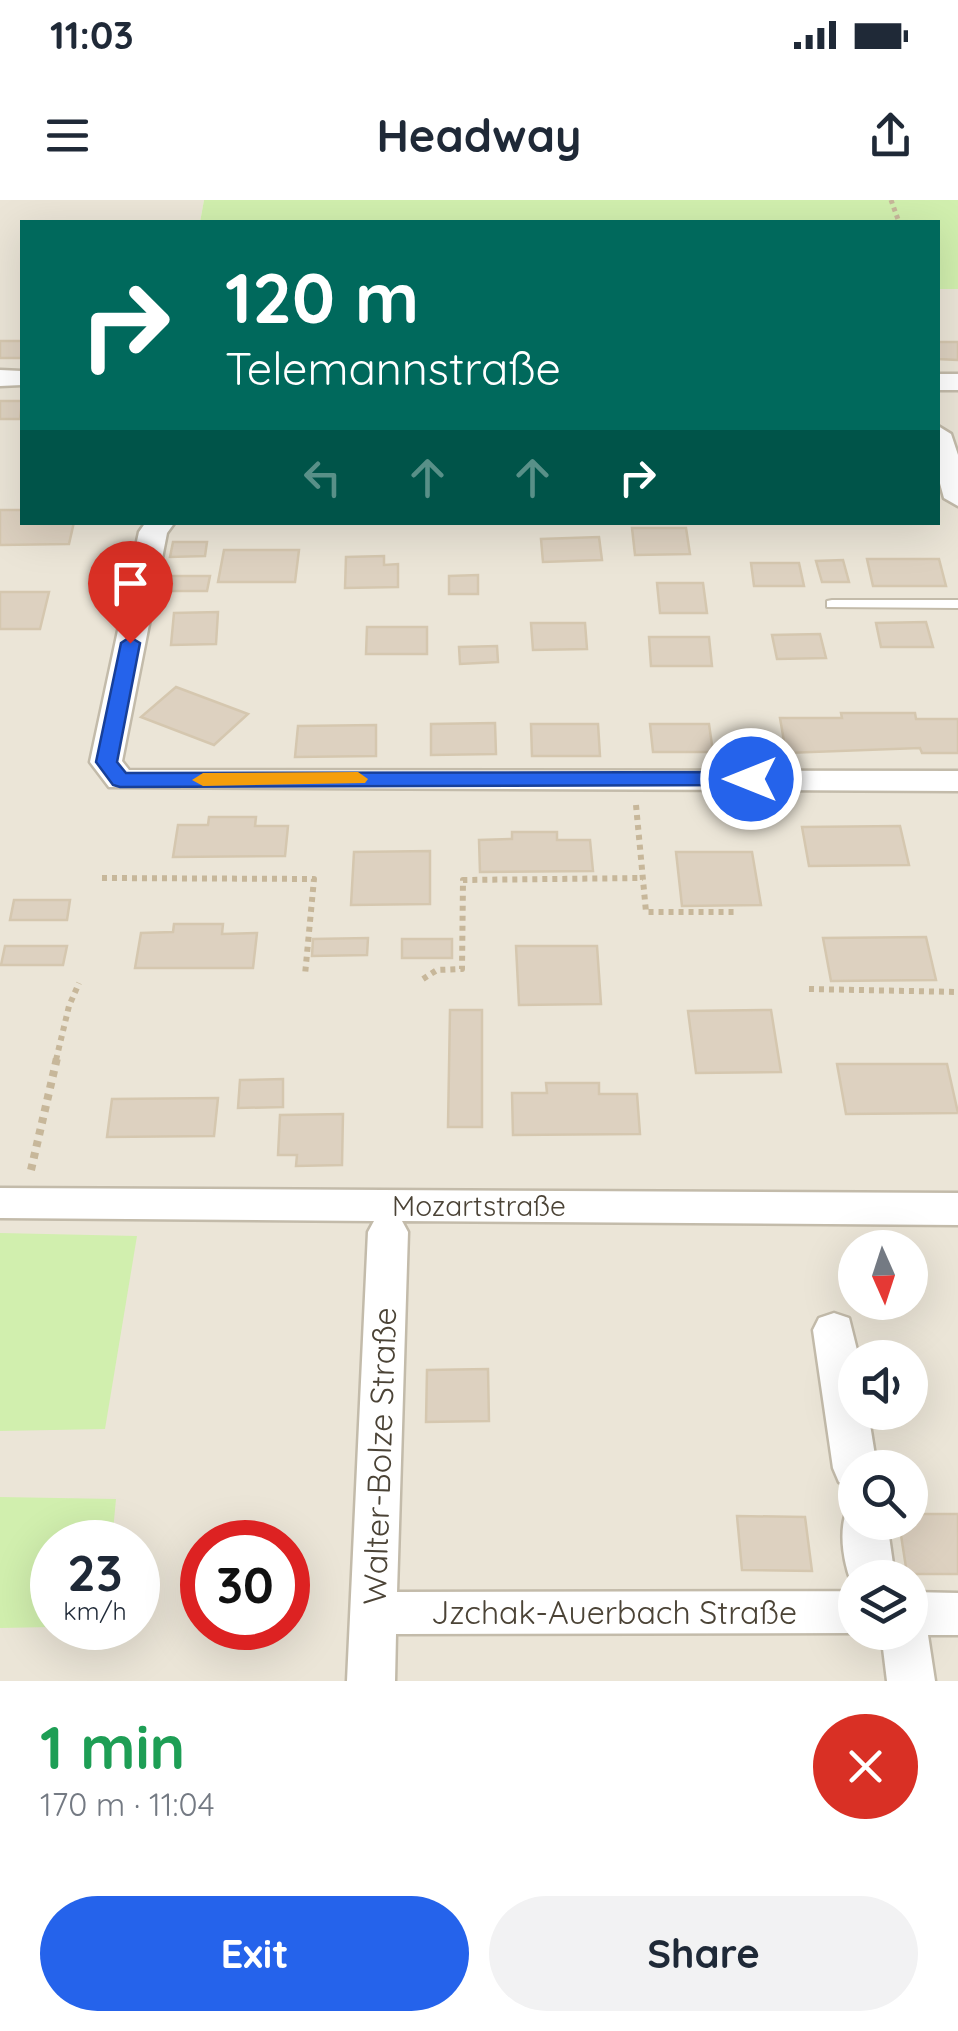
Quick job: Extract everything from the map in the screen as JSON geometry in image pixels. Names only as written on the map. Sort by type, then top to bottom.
[{"type":"street","points":[[942,466],[958,498]]},
{"type":"street","points":[[159,525],[154,532],[106,762],[120,780],[958,781]]},
{"type":"street","name":"Mozartstraße","points":[[12,1203],[958,1209]]},
{"type":"street","name":"Walter-Bolze Straße","points":[[371,1681],[388,1232]]},
{"type":"street","points":[[834,1330],[852,1450]]},
{"type":"street","name":"Jzchak-Auerbach Straße","points":[[374,1612],[838,1612]]},
{"type":"street","points":[[928,1613],[958,1614]]},
{"type":"street","points":[[907,1650],[911,1681]]},
{"type":"lane","points":[[832,604],[958,604]]},
{"type":"path","points":[[633,778],[646,912],[737,912]]},
{"type":"path","points":[[102,878],[314,879],[305,975]]},
{"type":"path","points":[[424,979],[437,970],[462,970],[463,880],[643,878]]},
{"type":"path","points":[[12,1203],[70,1001],[79,983]]},
{"type":"path","points":[[809,989],[958,992]]},
{"type":"shaded area","points":[[0,200],[204,200],[200,220],[20,220],[20,525],[940,525],[940,289],[958,289],[958,1681],[0,1681]]},
{"type":"green space","points":[[204,200],[958,200],[958,289],[940,289],[940,220],[200,220]]},
{"type":"green space","points":[[0,1233],[137,1236],[105,1429],[0,1431]]},
{"type":"green space","points":[[0,1497],[116,1499],[114,1520],[30,1520],[30,1627],[0,1628]]},
{"type":"building","points":[[0,341],[20,341],[20,358],[0,358]]},
{"type":"building","points":[[940,342],[958,342],[958,360],[940,359]]},
{"type":"building","points":[[0,401],[20,401],[20,419],[0,419]]},
{"type":"building","points":[[0,510],[20,510],[20,525],[73,525],[69,544],[0,545]]},
{"type":"building","points":[[632,528],[686,528],[690,554],[635,555]]},
{"type":"building","points":[[599,537],[602,560],[543,562],[541,539]]},
{"type":"building","points":[[173,542],[207,542],[205,556],[170,557]]},
{"type":"building","points":[[224,550],[299,550],[295,582],[218,582]]},
{"type":"building","points":[[384,556],[384,565],[398,564],[398,587],[345,588],[346,557]]},
{"type":"building","points":[[867,559],[939,559],[946,586],[873,586]]},
{"type":"building","points":[[843,560],[849,582],[822,582],[816,561]]},
{"type":"building","points":[[751,563],[799,563],[804,586],[754,586]]},
{"type":"building","points":[[478,575],[478,594],[449,594],[449,576]]},
{"type":"building","points":[[166,576],[210,576],[207,591],[164,591]]},
{"type":"building","points":[[657,583],[703,583],[707,613],[660,613]]},
{"type":"building","points":[[0,592],[49,592],[40,629],[0,629]]},
{"type":"building","points":[[218,612],[216,644],[171,645],[174,613]]},
{"type":"building","points":[[926,622],[933,647],[881,647],[876,623]]},
{"type":"building","points":[[531,623],[585,623],[587,649],[533,650]]},
{"type":"building","points":[[367,627],[427,627],[427,654],[366,654]]},
{"type":"building","points":[[820,634],[826,658],[777,659],[772,635]]},
{"type":"building","points":[[649,637],[709,637],[712,666],[651,666]]},
{"type":"building","points":[[497,646],[498,662],[460,664],[459,647]]},
{"type":"building","points":[[176,687],[248,714],[214,745],[141,717]]},
{"type":"building","points":[[841,713],[915,713],[916,719],[958,719],[958,753],[922,753],[920,748],[786,753],[780,718],[842,718]]},
{"type":"building","points":[[495,723],[496,754],[431,755],[431,724]]},
{"type":"building","points":[[531,724],[598,724],[600,756],[532,756]]},
{"type":"building","points":[[650,724],[709,724],[713,752],[653,752]]},
{"type":"building","points":[[376,725],[376,756],[295,757],[298,726]]},
{"type":"building","points":[[209,817],[256,817],[255,826],[288,826],[285,856],[173,857],[178,825],[208,825]]},
{"type":"building","points":[[900,826],[909,865],[809,866],[802,827]]},
{"type":"building","points":[[512,832],[557,832],[557,840],[590,840],[593,871],[480,872],[479,840],[512,839]]},
{"type":"building","points":[[430,851],[430,904],[351,905],[354,852]]},
{"type":"building","points":[[676,852],[752,852],[761,905],[682,906]]},
{"type":"building","points":[[14,900],[70,900],[67,920],[10,920]]},
{"type":"building","points":[[174,924],[223,924],[222,934],[257,933],[253,968],[135,968],[141,933],[173,932]]},
{"type":"building","points":[[926,937],[936,980],[831,981],[823,938]]},
{"type":"building","points":[[368,938],[367,955],[312,956],[313,939]]},
{"type":"building","points":[[402,939],[452,939],[452,958],[402,958]]},
{"type":"building","points":[[5,946],[67,946],[63,965],[1,965]]},
{"type":"building","points":[[516,946],[597,946],[601,1004],[519,1005]]},
{"type":"building","points":[[450,1010],[482,1010],[482,1127],[448,1127]]},
{"type":"building","points":[[771,1010],[781,1072],[696,1073],[688,1011]]},
{"type":"building","points":[[837,1064],[947,1064],[958,1113],[846,1114]]},
{"type":"building","points":[[283,1079],[283,1107],[238,1108],[240,1080]]},
{"type":"building","points":[[546,1083],[599,1083],[599,1094],[637,1094],[640,1134],[513,1135],[512,1093],[547,1093]]},
{"type":"building","points":[[218,1098],[214,1136],[107,1137],[112,1099]]},
{"type":"building","points":[[343,1114],[342,1165],[296,1166],[297,1155],[278,1155],[280,1115]]},
{"type":"building","points":[[488,1369],[489,1421],[426,1422],[427,1370]]},
{"type":"building","points":[[928,1514],[958,1514],[958,1574],[928,1574],[928,1560],[905,1560],[902,1540],[928,1540]]},
{"type":"building","points":[[737,1516],[805,1517],[812,1571],[742,1570]]},
{"type":"slow traffic","points":[[203,780],[358,779]]},
{"type":"route","points":[[130,643],[106,762],[120,780],[751,779]]}]
